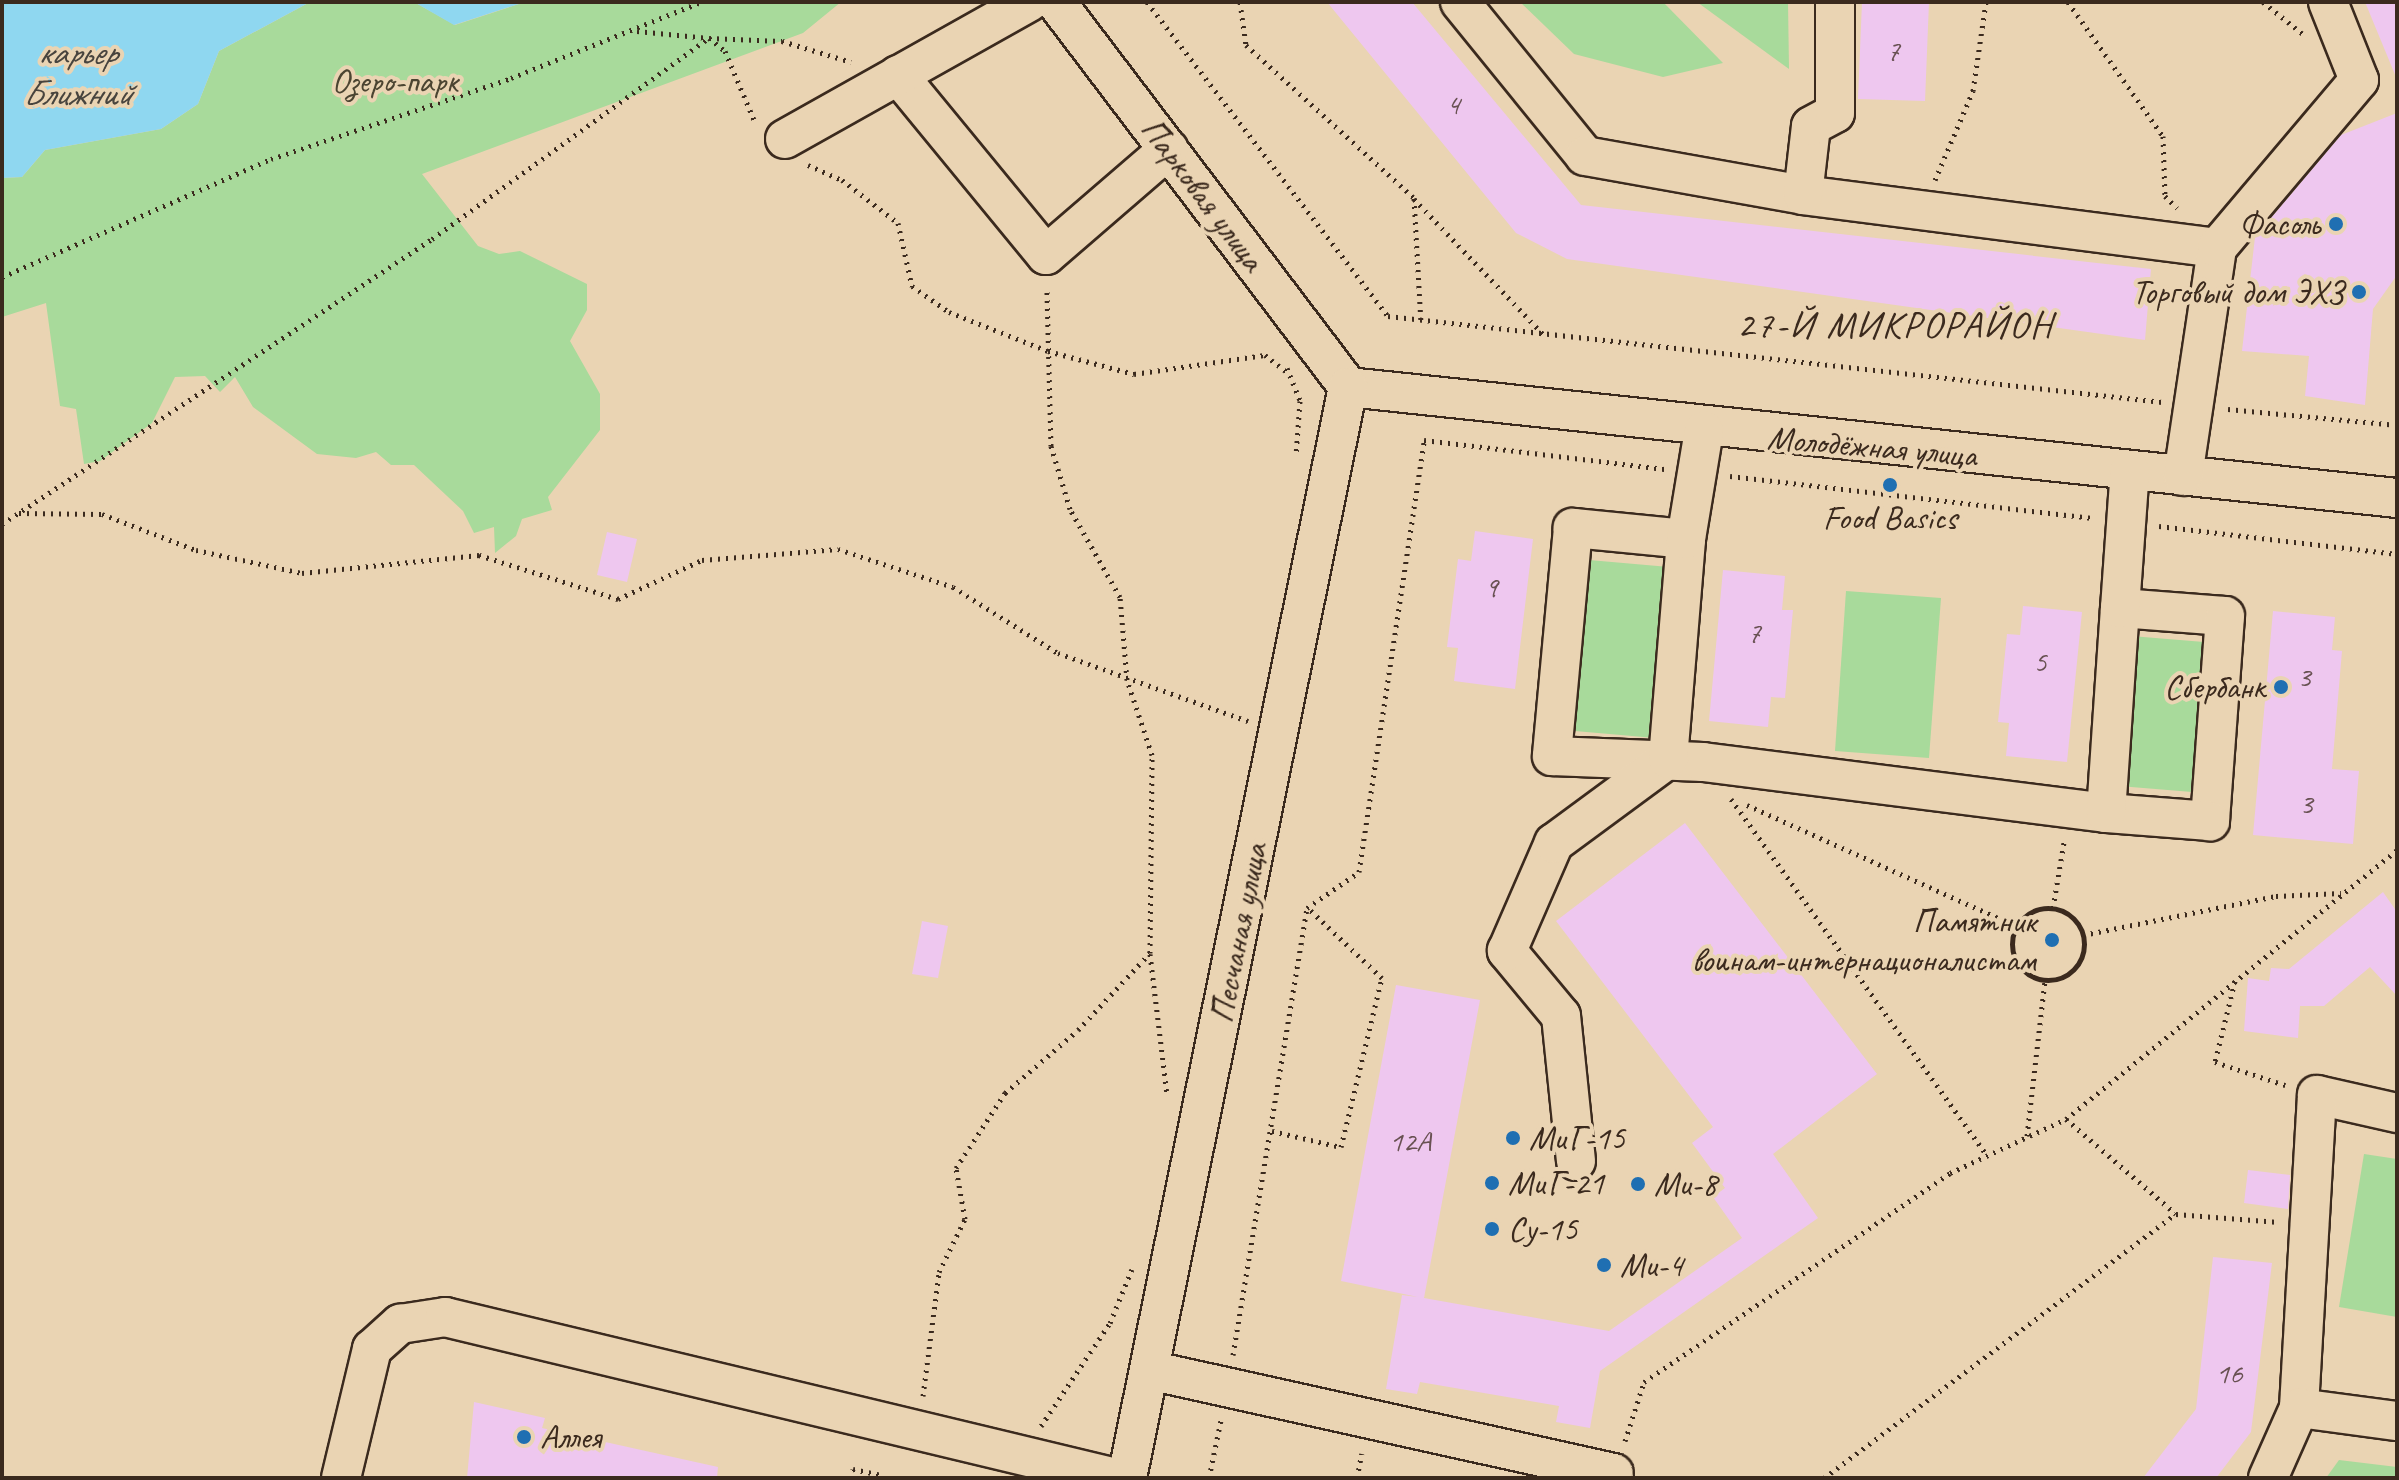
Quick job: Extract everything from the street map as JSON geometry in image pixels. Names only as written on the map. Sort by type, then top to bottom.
[{"type":"street","points":[[780,142],[1029,2]]},
{"type":"street","name":"Парковая улица","points":[[1056,2],[1169,149],[1346,401]]},
{"type":"street","points":[[1460,2],[1585,156],[1803,195],[2217,248]]},
{"type":"street","points":[[1803,195],[1811,126],[1835,113],[1835,2]]},
{"type":"street","points":[[2183,476],[2217,248],[2359,80],[2328,2]]},
{"type":"street","points":[[898,75],[1046,255],[1169,149]]},
{"type":"street","name":"Молодёжная улица","points":[[1346,401],[1704,430],[2397,498]]},
{"type":"street","name":"Песчаная улица","points":[[1127,1478],[1346,401]]},
{"type":"street","points":[[1686,761],[1686,539],[1704,430]]},
{"type":"street","points":[[2088,811],[2120,608],[2130,470]]},
{"type":"street","points":[[1686,539],[1573,528],[1552,756],[1686,761],[2088,811],[2210,821],[2225,616],[2120,608]]},
{"type":"street","points":[[1576,1161],[1561,1016],[1507,951],[1554,843],[1686,761]]},
{"type":"street","points":[[2268,1478],[2299,1408],[2307,1224],[2317,1095],[2397,1113]]},
{"type":"street","points":[[341,1478],[372,1349],[400,1324],[445,1317],[1116,1478]]},
{"type":"street","points":[[1149,1370],[1228,1384],[1614,1473]]},
{"type":"street","points":[[2299,1408],[2397,1421]]},
{"type":"path","points":[[2,277],[271,159],[637,31],[701,2]]},
{"type":"path","points":[[1147,2],[1388,316],[1421,324],[2397,425]]},
{"type":"path","points":[[1240,2],[1246,45],[1414,198],[1545,337]]},
{"type":"path","points":[[1924,212],[1973,91],[1986,2]]},
{"type":"path","points":[[2068,2],[2163,136],[2165,196],[2217,248]]},
{"type":"path","points":[[637,31],[782,41],[898,75]]},
{"type":"path","points":[[709,38],[725,51],[744,108],[780,142],[842,180],[898,223],[912,286],[949,312],[1048,351],[1134,374],[1265,355],[1290,374],[1346,401]]},
{"type":"path","points":[[2,524],[432,239],[709,38]]},
{"type":"path","points":[[1414,198],[1421,324]]},
{"type":"path","points":[[1046,255],[1051,446],[1070,509],[1120,597],[1127,680],[1152,755],[1150,953],[1170,1103],[1178,1076]]},
{"type":"path","points":[[1281,353],[1300,401],[1295,463]]},
{"type":"path","points":[[1209,1478],[1272,1131],[1307,908],[1359,872],[1424,440],[2397,554]]},
{"type":"path","points":[[19,513],[102,514],[196,550],[302,573],[479,555],[618,599],[702,560],[838,549],[953,587],[1058,653],[1127,680],[1259,725],[1260,712]]},
{"type":"path","points":[[1686,761],[1728,796],[1987,1155]]},
{"type":"path","points":[[1728,796],[2016,926]]},
{"type":"path","points":[[2016,926],[2053,908],[2088,811]]},
{"type":"path","points":[[1614,1473],[1644,1382],[1950,1173],[2066,1119],[2397,850]]},
{"type":"path","points":[[2083,935],[2276,896],[2342,893]]},
{"type":"path","points":[[1272,1131],[1341,1147],[1382,978],[1307,908]]},
{"type":"path","points":[[2053,908],[2083,935]]},
{"type":"path","points":[[2016,926],[2012,955],[2045,981]]},
{"type":"path","points":[[2045,981],[2080,963],[2083,935]]},
{"type":"path","points":[[914,1430],[931,1365],[939,1272],[965,1219],[956,1168],[1005,1093],[1078,1030],[1150,953]]},
{"type":"path","points":[[2026,1137],[2045,981]]},
{"type":"path","points":[[2235,981],[2215,1062],[2317,1095]]},
{"type":"path","points":[[2066,1119],[2176,1214],[2307,1224]]},
{"type":"path","points":[[1824,1478],[2176,1214]]},
{"type":"path","points":[[1021,1456],[1110,1323],[1139,1252]]},
{"type":"path","points":[[1140,1281],[1143,1267]]},
{"type":"path","points":[[851,1478],[853,1469],[881,1475]]},
{"type":"green space","name":"Озеро-парк","points":[[310,2],[414,2],[455,25],[525,2],[841,2],[803,33],[422,174],[478,246],[499,254],[520,251],[587,284],[587,310],[570,341],[600,394],[600,430],[548,497],[552,510],[522,519],[516,536],[495,553],[494,527],[474,533],[463,511],[414,465],[391,465],[376,452],[356,458],[317,454],[253,407],[235,377],[220,392],[205,376],[175,377],[152,423],[100,461],[84,464],[76,409],[60,406],[46,303],[2,317],[2,178],[22,177],[45,150],[161,129],[198,104],[219,51]]},
{"type":"green space","points":[[1520,2],[1663,2],[1723,63],[1663,77],[1574,54]]},
{"type":"green space","points":[[1697,2],[1788,2],[1789,69]]},
{"type":"green space","points":[[1589,560],[1669,567],[1655,738],[1575,731]]},
{"type":"green space","points":[[1846,591],[1941,598],[1929,758],[1835,751]]},
{"type":"green space","points":[[2131,636],[2204,642],[2192,792],[2119,786]]},
{"type":"green space","points":[[2364,1154],[2397,1159],[2397,1317],[2339,1307]]},
{"type":"green space","points":[[2339,1460],[2397,1467],[2397,1478],[2326,1478]]},
{"type":"water","name":"карьер Ближний","points":[[2,2],[310,2],[219,51],[198,104],[161,129],[45,150],[22,177],[2,178]]},
{"type":"water","points":[[414,2],[525,2],[454,25]]},
{"type":"building","points":[[1327,2],[1412,2],[1581,205],[2151,269],[2145,340],[1567,259],[1516,233]]},
{"type":"building","points":[[1862,2],[1929,2],[1925,101],[1858,99]]},
{"type":"building","points":[[2365,2],[2397,2],[2397,77],[2396,77]]},
{"type":"building","points":[[2397,113],[2397,275],[2373,309],[2365,405],[2305,396],[2309,356],[2242,351],[2255,237],[2341,135]]},
{"type":"building","points":[[1475,531],[1533,539],[1515,689],[1454,681],[1458,648],[1447,647],[1458,559],[1471,561]]},
{"type":"building","points":[[607,532],[637,539],[627,582],[597,575]]},
{"type":"building","points":[[1723,570],[1785,576],[1782,610],[1793,610],[1785,698],[1771,697],[1768,727],[1709,721]]},
{"type":"building","points":[[2023,606],[2082,612],[2067,762],[2006,756],[2009,723],[1998,722],[2007,634],[2020,635]]},
{"type":"building","points":[[2273,611],[2335,617],[2332,650],[2342,651],[2332,769],[2359,771],[2353,844],[2253,835]]},
{"type":"building","points":[[1685,823],[1877,1074],[1773,1154],[1818,1218],[1600,1371],[1590,1428],[1556,1422],[1559,1406],[1420,1382],[1417,1394],[1386,1389],[1402,1295],[1418,1297],[1341,1281],[1396,985],[1480,1000],[1424,1298],[1609,1331],[1742,1238],[1713,1197],[1725,1188],[1692,1143],[1713,1127],[1556,921]]},
{"type":"building","points":[[2383,892],[2397,912],[2397,996],[2370,967],[2324,1006],[2300,1006],[2298,1038],[2244,1031],[2248,978],[2269,981],[2271,968],[2289,969]]},
{"type":"building","points":[[922,921],[948,926],[938,978],[912,974]]},
{"type":"building","points":[[2248,1170],[2290,1175],[2288,1209],[2244,1203]]},
{"type":"building","points":[[2213,1257],[2272,1263],[2251,1432],[2216,1478],[2143,1478],[2196,1409]]},
{"type":"building","name":"Аллея","points":[[474,1402],[545,1418],[542,1428],[718,1467],[717,1478],[467,1478]]},
{"type":"place","name":"Фасоль","points":[[2336,224]]},
{"type":"place","name":"Торговый дом ЭХЗ","points":[[2359,292]]},
{"type":"place","name":"Food Basics","points":[[1890,485]]},
{"type":"place","name":"Сбербанк","points":[[2281,687]]},
{"type":"place","name":"Памятник воинам-интернационалистам","points":[[2052,940]]},
{"type":"place","name":"МиГ-15","points":[[1513,1138]]},
{"type":"place","name":"МиГ-21","points":[[1492,1183]]},
{"type":"place","name":"Ми-8","points":[[1638,1184]]},
{"type":"place","name":"Су-15","points":[[1492,1229]]},
{"type":"place","name":"Ми-4","points":[[1604,1265]]},
{"type":"place","name":"Аллея","points":[[524,1437]]},
{"type":"district","name":"27-Й МИКРОРАЙОН","points":[[1895,325]]}]
